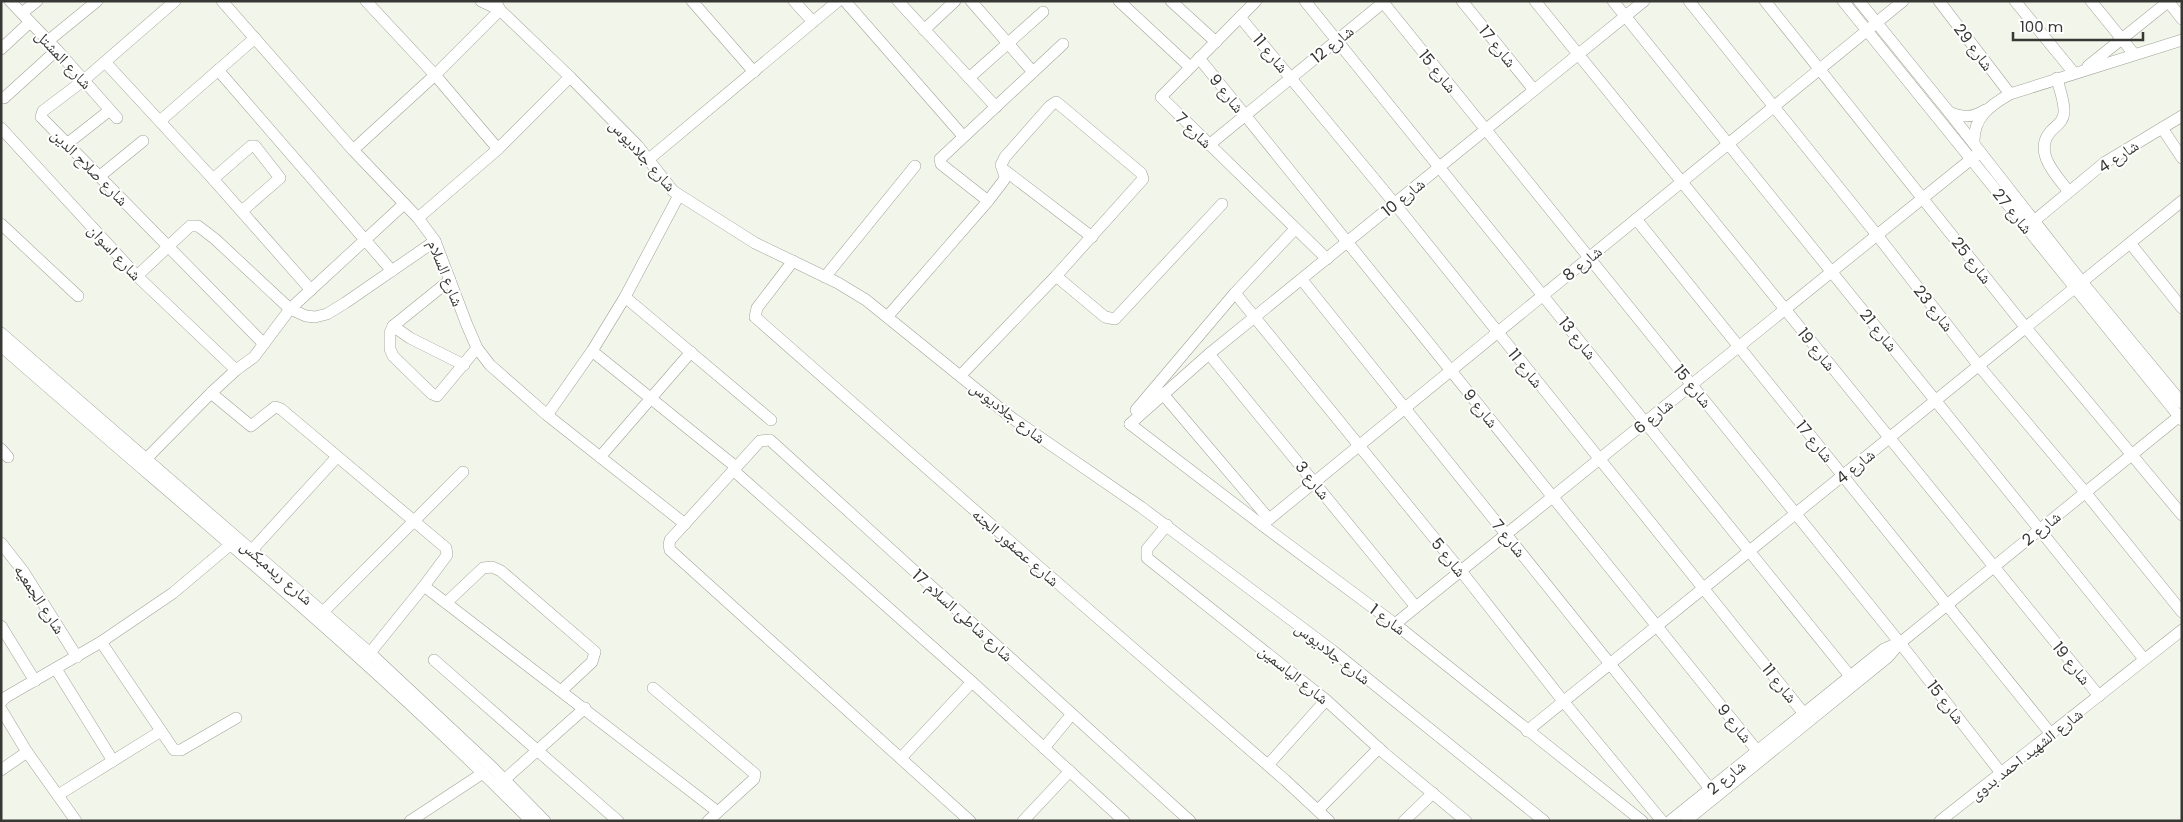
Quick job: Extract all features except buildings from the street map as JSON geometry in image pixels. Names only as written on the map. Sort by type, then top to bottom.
[{"type":"street","name":"شارع المشتل","points":[[10,1],[57,50],[113,114],[68,143]]},
{"type":"street","points":[[22,13],[37,1]]},
{"type":"street","points":[[48,41],[97,1]]},
{"type":"street","name":"شارع صلاح الدين","points":[[176,1],[106,62],[41,114],[43,120],[100,176],[167,248],[264,344]]},
{"type":"street","name":"شارع السلام","points":[[222,1],[353,150],[418,218],[435,241],[477,348],[500,375],[547,416],[685,524]]},
{"type":"street","points":[[366,1],[435,75],[498,149]]},
{"type":"street","name":"شارع جلاديوس","points":[[481,1],[498,6],[648,159],[664,183],[678,195],[748,238],[866,300],[1012,418],[1167,525],[1333,652],[1544,821]]},
{"type":"street","points":[[692,1],[754,72]]},
{"type":"street","points":[[794,1],[812,22]]},
{"type":"street","points":[[648,159],[838,1]]},
{"type":"street","points":[[845,1],[964,136]]},
{"type":"street","points":[[898,1],[996,106]]},
{"type":"street","points":[[924,30],[955,1]]},
{"type":"street","points":[[971,1],[1033,72]]},
{"type":"street","points":[[1120,1],[1190,66],[1256,1]]},
{"type":"street","points":[[1171,1],[1216,42]]},
{"type":"street","name":"شارع 13","points":[[1305,1],[1850,676]]},
{"type":"street","name":"شارع 17","points":[[1462,1],[1534,90]]},
{"type":"street","name":"شارع 19","points":[[1535,1],[2098,696]]},
{"type":"street","name":"شارع 21","points":[[1613,1],[2144,659]]},
{"type":"street","name":"شارع 10","points":[[1130,424],[1162,393],[1209,354],[1644,1]]},
{"type":"street","name":"شارع 23","points":[[1689,1],[1877,235],[1979,366],[2085,492],[2182,612]]},
{"type":"street","name":"شارع 25","points":[[1765,1],[2026,328],[2182,515]]},
{"type":"street","name":"شارع 27","points":[[1843,1],[1871,27],[1949,112],[1975,151],[2181,417]]},
{"type":"street","name":"شارع 27","points":[[1858,1],[1871,27],[2034,221],[2079,285],[2182,403]]},
{"type":"street","name":"شارع 8","points":[[1265,522],[1903,1]]},
{"type":"street","name":"شارع 29","points":[[1939,1],[2010,94]]},
{"type":"street","points":[[2015,1],[2078,72]]},
{"type":"street","points":[[2091,1],[2134,54]]},
{"type":"street","points":[[2078,72],[2168,1],[2182,18]]},
{"type":"street","name":"شارع 12","points":[[1210,145],[1383,2]]},
{"type":"street","name":"شارع 15","points":[[1383,2],[1900,643],[2001,773]]},
{"type":"street","points":[[353,150],[435,75],[498,6]]},
{"type":"street","points":[[968,78],[1043,12]]},
{"type":"street","name":"شارع 11","points":[[1240,17],[1395,204],[1807,717]]},
{"type":"street","points":[[1,49],[30,22]]},
{"type":"street","points":[[160,121],[255,38]]},
{"type":"street","points":[[1949,112],[1958,116],[1968,117],[1987,109],[2010,94],[2182,40]]},
{"type":"street","points":[[988,201],[941,164],[940,159],[943,154],[1063,44]]},
{"type":"street","points":[[4,98],[57,50]]},
{"type":"street","name":"شارع 9","points":[[1199,58],[1760,754]]},
{"type":"street","points":[[106,62],[242,211],[311,290]]},
{"type":"street","name":"شارع 7","points":[[1190,66],[1161,97],[1327,260]]},
{"type":"street","points":[[218,70],[392,271]]},
{"type":"street","points":[[418,218],[498,149],[570,78]]},
{"type":"street","points":[[2057,78],[2064,113],[2059,126],[2048,136],[2044,149],[2048,166],[2070,192]]},
{"type":"street","points":[[888,316],[1004,180],[1002,161],[1053,103],[1060,105],[1144,176],[1140,184],[1092,237],[961,375]]},
{"type":"street","points":[[1975,151],[1976,125],[1987,109]]},
{"type":"street","name":"شارع 4","points":[[2034,221],[2104,163],[2182,116]]},
{"type":"street","name":"شارع اسوان","points":[[1,128],[137,276],[236,370]]},
{"type":"street","points":[[2162,128],[2182,158]]},
{"type":"street","points":[[100,176],[143,142]]},
{"type":"street","points":[[213,179],[251,146],[255,146],[280,178],[242,211]]},
{"type":"street","name":"شارع 6","points":[[1395,624],[1923,198],[1975,151]]},
{"type":"street","points":[[825,277],[915,166]]},
{"type":"street","points":[[1003,169],[1092,237]]},
{"type":"street","points":[[547,416],[592,351],[625,298],[678,195]]},
{"type":"street","points":[[148,458],[211,392],[254,357],[290,309],[404,204]]},
{"type":"street","points":[[1056,276],[1105,317],[1115,319],[1222,204]]},
{"type":"street","name":"شارع 4","points":[[1528,731],[2130,243],[2180,207]]},
{"type":"street","name":"شارع 17","points":[[1636,219],[2051,734]]},
{"type":"street","points":[[1,224],[78,296]]},
{"type":"street","points":[[137,276],[190,226],[202,227],[290,309],[306,316],[315,317],[327,314],[435,241]]},
{"type":"street","points":[[1130,424],[1130,416],[1235,293],[1295,229]]},
{"type":"street","points":[[2130,243],[2182,308]]},
{"type":"street","name":"شارع عصفور الجنه","points":[[793,261],[757,308],[755,317],[1268,765],[1329,821]]},
{"type":"street","points":[[450,280],[394,326],[390,340],[393,356],[434,396],[440,394],[477,348]]},
{"type":"street","name":"شارع 7","points":[[1302,280],[1714,792]]},
{"type":"street","name":"شارع 5","points":[[1235,293],[1461,571],[1563,701],[1662,821]]},
{"type":"street","points":[[625,298],[771,420]]},
{"type":"street","points":[[394,326],[410,338],[464,365]]},
{"type":"street","name":"شارع ريدمبكس","points":[[1,333],[230,545],[367,657],[504,780],[545,821]]},
{"type":"street","name":"شارع ريدمبكس","points":[[2,348],[112,434],[148,458],[323,612],[531,821]]},
{"type":"street","points":[[592,351],[735,469],[1124,821]]},
{"type":"street","points":[[600,457],[691,352]]},
{"type":"street","name":"شارع 3","points":[[1209,354],[1416,607]]},
{"type":"street","points":[[211,392],[251,426],[275,408],[281,409],[336,458],[447,550],[446,555],[424,586],[367,657]]},
{"type":"street","points":[[1162,393],[1265,522]]},
{"type":"street","name":"شارع 2","points":[[1670,821],[1714,792],[1807,717],[1888,657],[1900,643],[2132,454],[2181,417]]},
{"type":"street","name":"شارع 1","points":[[1130,424],[1265,522],[1642,821]]},
{"type":"street","name":"شارع شاطئ السلام 17","points":[[970,821],[670,550],[670,540],[760,441],[770,440],[1190,821]]},
{"type":"street","points":[[252,550],[336,458]]},
{"type":"street","points":[[323,612],[463,472]]},
{"type":"street","name":"شارع الياسمين","points":[[1167,525],[1147,549],[1147,558],[1326,700],[1379,748],[1466,821]]},
{"type":"street","name":"شارع الجمعيه","points":[[2,545],[23,571],[77,657]]},
{"type":"street","points":[[4,699],[101,642],[172,593],[230,545]]},
{"type":"street","points":[[446,603],[483,568],[492,567],[501,570],[595,652],[592,662],[561,690]]},
{"type":"street","points":[[424,586],[718,812]]},
{"type":"street","points":[[1,626],[35,681]]},
{"type":"street","name":"شارع الشهيد احمد بدوى","points":[[1940,821],[2182,630]]},
{"type":"street","points":[[101,642],[174,750],[178,751],[236,718]]},
{"type":"street","name":"شارع 2","points":[[1807,717],[1850,676],[1888,646],[1900,643]]},
{"type":"street","points":[[434,660],[618,821]]},
{"type":"street","points":[[56,669],[113,761]]},
{"type":"street","points":[[901,758],[972,682]]},
{"type":"street","points":[[654,688],[755,774],[754,779],[708,821]]},
{"type":"street","points":[[1268,765],[1326,700]]},
{"type":"street","points":[[504,780],[584,708]]},
{"type":"street","points":[[1,709],[26,752],[76,821]]},
{"type":"street","points":[[1044,748],[1072,714]]},
{"type":"street","points":[[58,795],[161,731]]},
{"type":"street","points":[[1318,810],[1379,748]]},
{"type":"street","points":[[1,770],[26,752]]},
{"type":"street","points":[[1022,821],[1070,771]]},
{"type":"street","points":[[415,820],[483,773]]},
{"type":"street","name":"شارع 2","points":[[1686,821],[1714,792]]},
{"type":"street","points":[[1404,821],[1433,793]]}]
